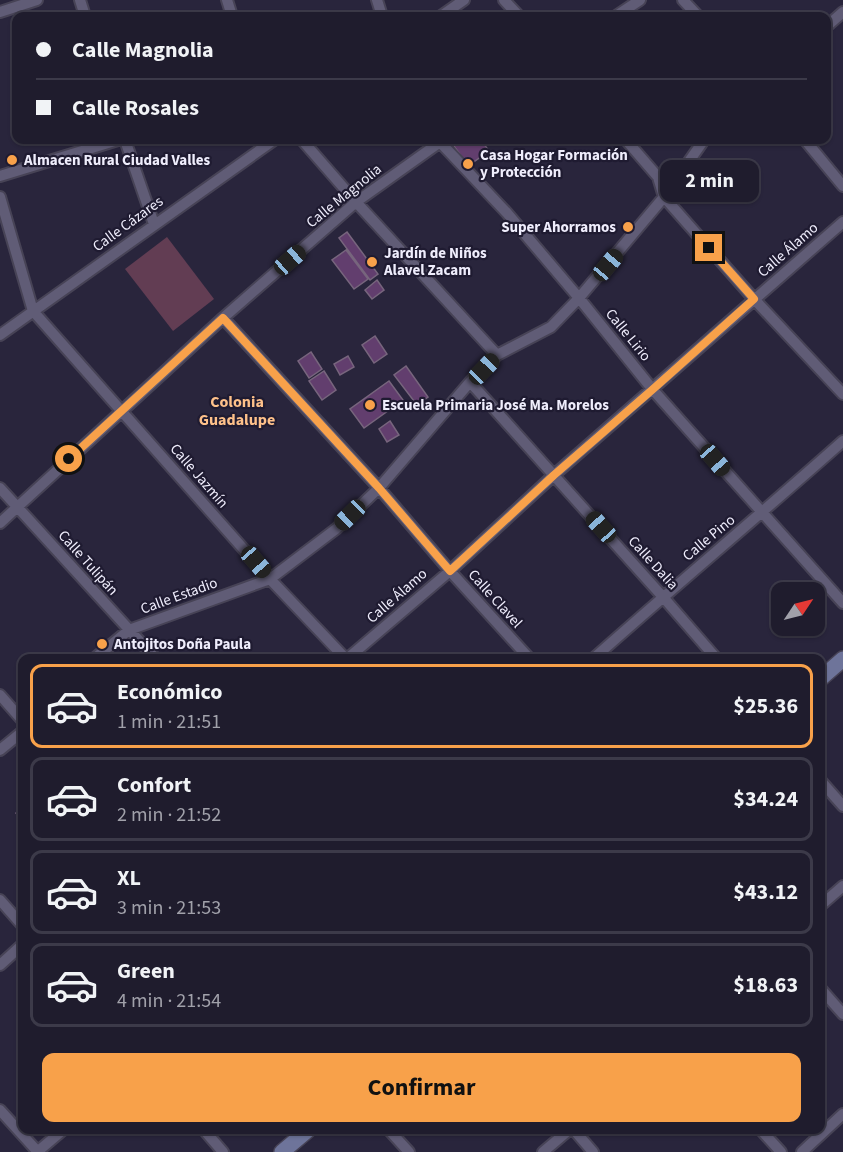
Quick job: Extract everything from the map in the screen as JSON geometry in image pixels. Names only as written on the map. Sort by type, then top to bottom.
[{"type":"street","points":[[0,12],[37,0]]},
{"type":"street","points":[[447,12],[464,0]]},
{"type":"street","points":[[504,0],[515,12]]},
{"type":"street","points":[[622,12],[640,0]]},
{"type":"street","points":[[683,0],[694,12]]},
{"type":"street","points":[[831,23],[843,12]]},
{"type":"street","points":[[0,176],[105,144]]},
{"type":"street","points":[[126,144],[154,224]]},
{"type":"street","name":"Calle Cázares","points":[[0,335],[268,144]]},
{"type":"street","points":[[305,144],[497,355]]},
{"type":"street","name":"Calle Magnolia","points":[[0,523],[223,318],[356,202],[435,144]]},
{"type":"street","name":"Calle Lirio","points":[[444,144],[507,213],[579,298],[652,390],[843,603]]},
{"type":"street","points":[[629,144],[658,177],[664,197],[754,299],[843,394]]},
{"type":"street","name":"Calle Estadio","points":[[99,654],[129,630],[270,579],[336,529],[379,488],[470,382],[497,355],[551,327],[579,298],[664,197],[701,144]]},
{"type":"street","points":[[808,144],[843,186]]},
{"type":"street","points":[[0,197],[33,311]]},
{"type":"street","name":"Calle Álamo","points":[[351,654],[450,571],[554,475],[843,222]]},
{"type":"street","name":"Calle Jazmín","points":[[33,311],[270,579],[342,654]]},
{"type":"street","name":"Calle Clavel","points":[[223,318],[379,488],[525,654]]},
{"type":"street","name":"Calle Dalia","points":[[470,382],[713,654]]},
{"type":"street","name":"Calle Pino","points":[[599,654],[843,441]]},
{"type":"street","name":"Calle Tulipán","points":[[0,488],[150,654]]},
{"type":"street","points":[[825,675],[843,659]]},
{"type":"street","points":[[0,695],[18,715]]},
{"type":"street","points":[[0,750],[18,735]]},
{"type":"street","points":[[825,786],[843,806]]},
{"type":"street","points":[[825,901],[843,885]]},
{"type":"street","points":[[0,900],[18,920]]},
{"type":"street","points":[[0,965],[18,949]]},
{"type":"street","points":[[825,994],[843,1014]]},
{"type":"street","points":[[0,1110],[18,1130]]},
{"type":"street","points":[[825,1131],[843,1114]]},
{"type":"street","points":[[21,1134],[37,1152],[58,1134]]},
{"type":"street","points":[[207,1134],[223,1152]]},
{"type":"street","points":[[282,1152],[303,1134]]},
{"type":"street","points":[[393,1134],[409,1152]]},
{"type":"street","points":[[543,1152],[564,1134]]},
{"type":"street","points":[[577,1134],[593,1152]]},
{"type":"street","points":[[765,1134],[781,1152]]},
{"type":"street","points":[[802,1152],[821,1134]]},
{"type":"shaded area","points":[[167,237],[214,299],[173,331],[125,269]]},
{"type":"building","points":[[457,144],[484,144],[489,151],[468,166],[454,146]]},
{"type":"building","points":[[347,232],[378,274],[370,280],[339,238]]},
{"type":"building","points":[[346,250],[368,279],[354,289],[332,260]]},
{"type":"building","points":[[377,280],[384,290],[372,299],[365,290]]},
{"type":"building","points":[[375,336],[387,354],[374,363],[362,345]]},
{"type":"building","points":[[311,352],[322,369],[309,378],[298,361]]},
{"type":"building","points":[[348,356],[354,367],[340,375],[334,364]]},
{"type":"building","points":[[406,366],[428,397],[417,405],[394,375]]},
{"type":"building","points":[[324,371],[336,390],[322,400],[309,381]]},
{"type":"building","points":[[389,381],[403,400],[364,428],[350,409]]},
{"type":"building","points":[[390,421],[399,435],[387,442],[379,429]]},
{"type":"place","name":"Almacen Rural Ciudad Valles","points":[[12,160]]},
{"type":"place","name":"Casa Hogar Formación y Protección","points":[[468,164]]},
{"type":"place","name":"Super Ahorramos","points":[[628,227]]},
{"type":"place","name":"Jardín de Niños Alavel Zacam","points":[[372,262]]},
{"type":"place","name":"Escuela Primaria José Ma. Morelos","points":[[370,405]]},
{"type":"place","name":"Antojitos Doña Paula","points":[[102,644]]},
{"type":"district","name":"Colonia Guadalupe","points":[[237,411]]},
{"type":"route","points":[[69,459],[223,318],[379,488],[450,571],[554,475],[754,299],[709,248]]}]
